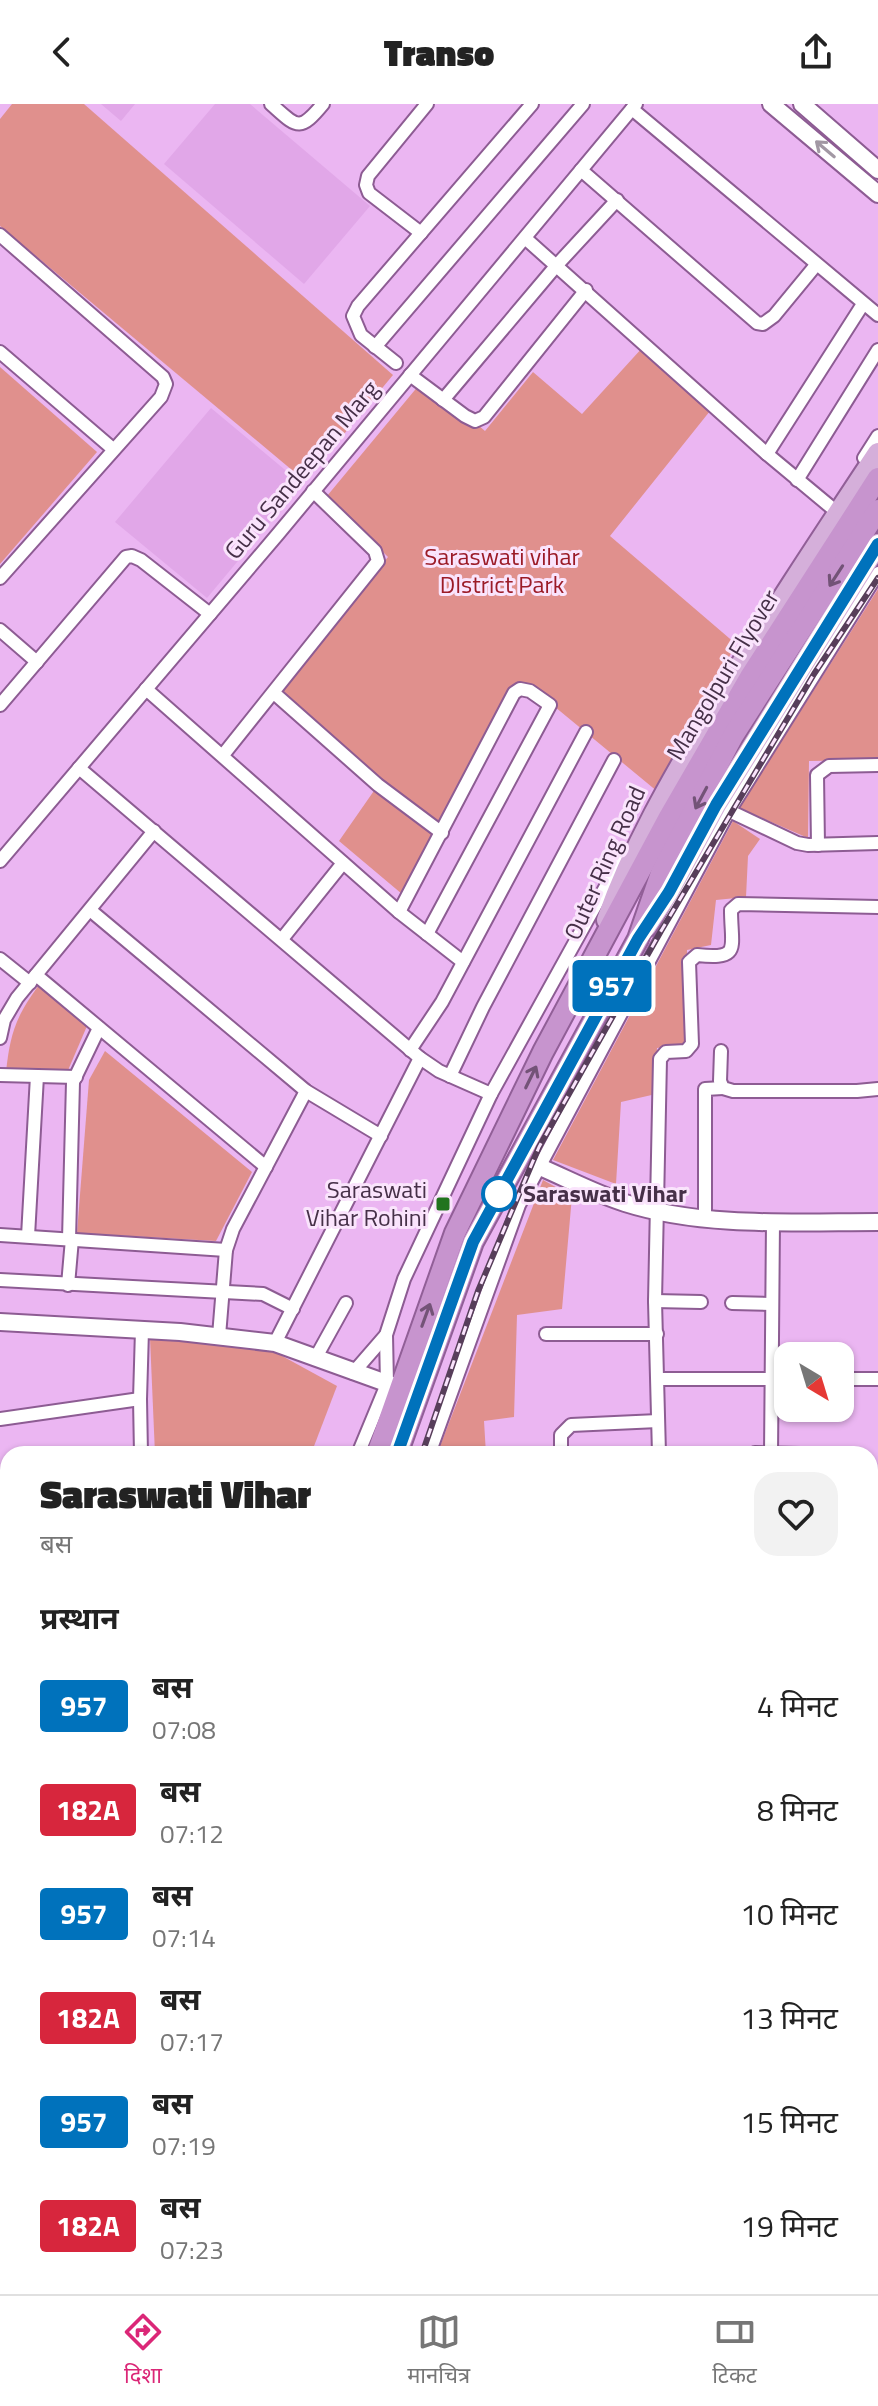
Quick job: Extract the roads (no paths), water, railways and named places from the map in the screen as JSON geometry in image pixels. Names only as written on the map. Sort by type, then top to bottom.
[{"type":"highway","name":"Mangolpuri Flyover","points":[[638,939],[654,865],[750,677],[878,478]]},
{"type":"highway","name":"Mangolpuri Flyover","points":[[598,946],[654,865],[749,709],[878,510]]},
{"type":"highway","points":[[400,1446],[473,1242],[638,939]]},
{"type":"highway","name":"Outer Ring Road","points":[[379,1446],[394,1386],[455,1233],[598,946]]},
{"type":"main road","name":"Outer Ring Road","points":[[598,946],[623,874],[668,786],[753,644],[878,453]]},
{"type":"main road","points":[[638,939],[723,808],[878,544]]},
{"type":"main road","points":[[790,2294],[878,2294]]},
{"type":"street","points":[[271,104],[294,124],[301,125],[307,123],[323,104]]},
{"type":"street","points":[[421,233],[369,193],[366,185],[368,176],[427,104]]},
{"type":"street","points":[[396,363],[361,335],[353,316],[358,306],[532,104]]},
{"type":"street","points":[[375,347],[583,104]]},
{"type":"street","points":[[771,104],[878,194]]},
{"type":"street","points":[[802,104],[878,170]]},
{"type":"street","points":[[634,106],[878,315]]},
{"type":"street","name":"Guru Sandeepan Marg","points":[[0,861],[634,106]]},
{"type":"street","points":[[581,170],[757,323],[763,324],[774,316],[816,265]]},
{"type":"street","points":[[443,400],[556,266],[617,200]]},
{"type":"street","points":[[0,235],[163,377],[165,391],[0,578]]},
{"type":"street","points":[[525,238],[832,508]]},
{"type":"street","points":[[410,375],[465,416],[475,421],[484,417],[586,290]]},
{"type":"street","points":[[767,454],[863,304]]},
{"type":"street","points":[[797,480],[878,350]]},
{"type":"street","points":[[0,352],[113,449]]},
{"type":"street","points":[[353,1373],[386,1335],[404,1279],[491,1094],[672,766],[878,436]]},
{"type":"street","points":[[223,755],[378,561],[375,551],[313,491]]},
{"type":"street","points":[[0,705],[126,557],[141,560],[210,614]]},
{"type":"street","points":[[432,1446],[519,1205],[723,808],[878,573]]},
{"type":"street","points":[[0,630],[37,662]]},
{"type":"street","points":[[146,689],[399,912],[463,962]]},
{"type":"street","points":[[399,912],[514,693],[520,689],[530,691],[550,705],[427,934]]},
{"type":"street","points":[[274,693],[378,785],[442,833]]},
{"type":"street","points":[[275,1343],[381,1136],[415,1054],[586,732]]},
{"type":"street","points":[[450,1076],[483,1007],[614,760]]},
{"type":"street","points":[[818,845],[817,775],[829,766],[878,765]]},
{"type":"street","points":[[79,768],[415,1054],[450,1076],[491,1094]]},
{"type":"street","points":[[723,808],[797,843],[878,843]]},
{"type":"street","points":[[0,1035],[4,1020],[33,979],[154,831]]},
{"type":"street","points":[[282,939],[343,863]]},
{"type":"street","points":[[659,1446],[655,1301],[660,1059],[666,1052],[686,1051],[692,1044],[689,962],[697,955],[724,957],[729,954],[731,910],[738,904],[878,907]]},
{"type":"street","points":[[90,910],[306,1091],[381,1136]]},
{"type":"street","points":[[0,959],[33,979],[99,1028],[266,1167]]},
{"type":"street","points":[[68,1285],[73,1082],[99,1028]]},
{"type":"street","points":[[721,1051],[720,1081],[723,1088]]},
{"type":"street","points":[[0,1075],[76,1077]]},
{"type":"street","points":[[28,1236],[37,1076]]},
{"type":"street","points":[[705,1217],[705,1089],[744,1092],[878,1089]]},
{"type":"street","points":[[219,1336],[226,1250],[233,1229],[306,1091]]},
{"type":"street","points":[[540,1167],[613,1198],[705,1217],[773,1222],[878,1222]]},
{"type":"street","points":[[771,1446],[773,1222]]},
{"type":"street","points":[[0,1235],[226,1250]]},
{"type":"street","points":[[0,1280],[263,1294],[293,1309]]},
{"type":"street","points":[[655,1301],[701,1302]]},
{"type":"street","points":[[315,1359],[346,1303]]},
{"type":"street","points":[[732,1303],[771,1304]]},
{"type":"street","points":[[0,1322],[142,1330],[275,1343],[394,1386]]},
{"type":"street","points":[[141,1446],[142,1330]]},
{"type":"street","points":[[546,1334],[657,1334]]},
{"type":"street","points":[[362,1446],[394,1386],[386,1335]]},
{"type":"street","points":[[658,1379],[771,1379]]},
{"type":"street","points":[[854,1379],[878,1379]]},
{"type":"street","points":[[0,1419],[140,1399]]},
{"type":"street","points":[[561,1446],[561,1435],[571,1425],[658,1421]]},
{"type":"railway","points":[[425,1446],[478,1291],[539,1147],[661,931],[814,674],[878,578]]},
{"type":"place","name":"Saraswati Vihar","points":[[499,1194]]},
{"type":"place","name":"Saraswati Vihar Rohini","points":[[443,1204]]},
{"type":"park label","name":"Saraswati vihar DIstrict Park","points":[[502,571]]}]
